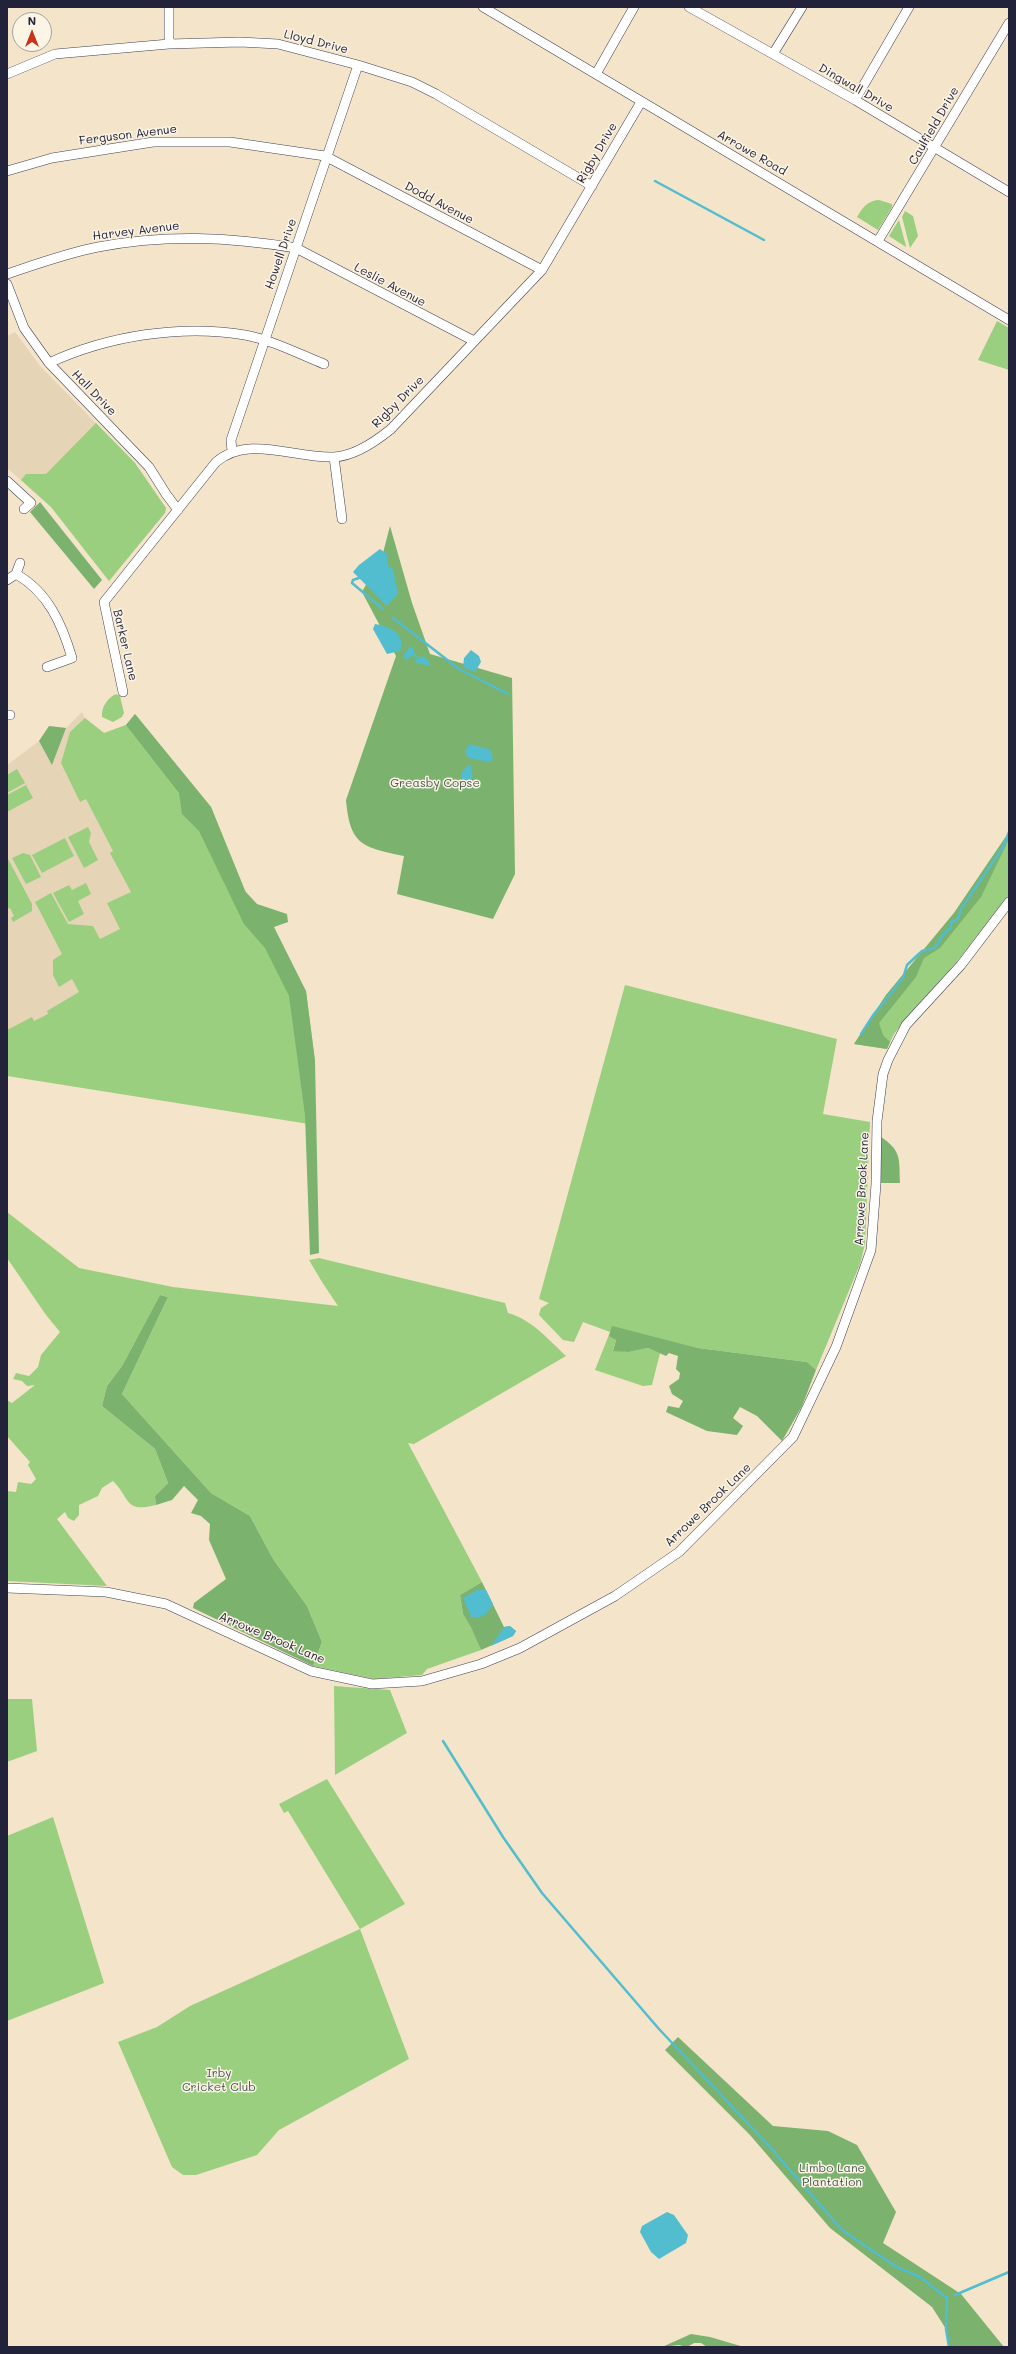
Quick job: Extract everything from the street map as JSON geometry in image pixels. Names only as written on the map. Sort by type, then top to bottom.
[{"type":"street","points":[[169,7],[169,44]]},
{"type":"street","name":"Arrowe Road","points":[[483,7],[495,10],[641,102],[878,241],[1009,320]]},
{"type":"street","points":[[596,74],[634,7]]},
{"type":"street","name":"Dingwall Drive","points":[[689,7],[855,100],[1009,192]]},
{"type":"street","points":[[773,54],[802,7]]},
{"type":"street","points":[[855,100],[909,7]]},
{"type":"street","name":"Caulfield Drive","points":[[878,241],[1009,23]]},
{"type":"street","name":"Lloyd Drive","points":[[7,74],[55,54],[169,44],[240,42],[278,44],[358,65],[412,82],[436,94],[592,186]]},
{"type":"street","name":"Howell Drive","points":[[232,451],[231,440],[296,248],[325,156],[358,65]]},
{"type":"street","name":"Rigby Drive","points":[[104,602],[216,462],[232,451],[253,449],[334,457],[361,450],[391,429],[542,270],[641,102]]},
{"type":"street","name":"Ferguson Avenue","points":[[7,171],[52,158],[153,142],[230,142],[325,156]]},
{"type":"street","name":"Dodd Avenue","points":[[325,156],[542,270]]},
{"type":"street","name":"Harvey Avenue","points":[[7,274],[97,247],[148,239],[188,237],[228,239],[296,248]]},
{"type":"street","name":"Leslie Avenue","points":[[296,248],[474,341]]},
{"type":"street","name":"Hall Drive","points":[[7,284],[24,328],[49,363],[149,467],[178,510]]},
{"type":"street","points":[[49,363],[104,343],[146,335],[202,332],[245,335],[264,340],[324,364]]},
{"type":"street","points":[[334,457],[342,519]]},
{"type":"street","points":[[7,481],[31,504],[24,509]]},
{"type":"street","points":[[7,580],[16,574],[20,563]]},
{"type":"street","points":[[16,574],[40,593],[63,627],[72,658],[47,667]]},
{"type":"street","name":"Barker Lane","points":[[104,602],[124,692]]},
{"type":"street","name":"Arrowe Brook Lane","points":[[7,1588],[106,1592],[166,1604],[311,1670],[372,1684],[422,1681],[481,1664],[520,1648],[615,1596],[680,1552],[793,1437],[836,1346],[871,1250],[876,1184],[877,1121],[884,1074],[888,1060],[906,1025],[961,965],[1009,902]]},
{"type":"shaded area","points":[[15,332],[41,367],[135,463],[166,508],[165,513],[109,581],[51,507],[7,468],[7,336]]},
{"type":"shaded area","points":[[82,712],[85,718],[104,733],[126,725],[244,924],[7,1052],[7,765],[39,741],[49,726],[66,728]]},
{"type":"green space","points":[[879,200],[892,204],[892,207],[878,230],[857,217],[866,205]]},
{"type":"green space","points":[[905,211],[913,216],[918,236],[910,248],[902,217]]},
{"type":"green space","points":[[899,220],[906,246],[906,247],[889,236]]},
{"type":"green space","points":[[997,321],[1009,328],[1009,370],[978,360]]},
{"type":"green space","points":[[96,423],[135,463],[166,508],[165,513],[109,581],[51,507],[21,480],[26,474],[46,474]]},
{"type":"green space","points":[[40,502],[102,580],[94,589],[30,512]]},
{"type":"green space","name":"Greasby Copse","points":[[390,526],[412,603],[430,654],[512,678],[515,874],[493,919],[397,894],[404,856],[378,850],[361,842],[355,836],[351,827],[346,800],[396,656],[362,592],[383,553]]},
{"type":"green space","points":[[116,694],[120,696],[124,713],[122,717],[113,722],[102,717],[102,714],[107,701]]},
{"type":"green space","points":[[135,714],[211,807],[256,917],[306,991],[315,1061],[315,1125],[7,1076],[7,1030],[32,1017],[34,1021],[48,1014],[47,1011],[79,992],[72,979],[59,987],[53,975],[53,960],[62,954],[35,902],[51,893],[68,924],[93,926],[100,939],[120,929],[107,903],[131,892],[110,853],[113,851],[86,799],[80,802],[61,763],[70,732],[85,718],[104,733],[126,725]]},
{"type":"green space","points":[[135,714],[211,807],[245,891],[257,904],[287,914],[288,922],[274,927],[306,991],[315,1061],[319,1253],[310,1255],[305,1115],[289,996],[265,948],[244,924],[199,831],[182,814],[179,793],[126,725]]},
{"type":"green space","points":[[49,726],[66,728],[52,765],[39,741]]},
{"type":"green space","points":[[17,769],[25,783],[7,793],[7,775]]},
{"type":"green space","points":[[26,785],[33,798],[7,812],[7,795]]},
{"type":"green space","points":[[88,827],[91,833],[89,842],[98,860],[84,868],[68,837]]},
{"type":"green space","points":[[1009,832],[1009,895],[959,959],[894,1034],[887,1049],[854,1044],[886,995],[954,913]]},
{"type":"green space","points":[[1009,832],[1009,839],[981,897],[940,948],[924,958],[916,977],[879,1023],[883,1035],[890,1042],[887,1049],[854,1044],[886,995],[954,913]]},
{"type":"green space","points":[[65,838],[74,856],[42,873],[32,855]]},
{"type":"green space","points":[[23,853],[30,855],[41,877],[26,884],[12,858]]},
{"type":"green space","points":[[7,857],[32,904],[32,911],[13,922],[11,918],[14,916],[10,908],[7,909]]},
{"type":"green space","points":[[86,883],[91,894],[78,901],[84,914],[69,922],[53,893],[69,885],[72,890]]},
{"type":"green space","points":[[625,985],[837,1039],[823,1114],[870,1122],[865,1244],[860,1264],[816,1370],[807,1362],[698,1348],[612,1327],[616,1340],[613,1350],[629,1352],[648,1348],[660,1353],[652,1385],[643,1386],[595,1370],[610,1332],[583,1322],[574,1342],[563,1340],[539,1315],[541,1308],[549,1303],[539,1299]]},
{"type":"green space","points":[[881,1137],[896,1151],[900,1168],[900,1183],[880,1183]]},
{"type":"green space","points":[[7,1212],[79,1268],[173,1287],[338,1306],[309,1260],[319,1258],[505,1303],[508,1313],[532,1325],[546,1337],[566,1356],[414,1444],[408,1443],[482,1582],[460,1595],[463,1614],[472,1627],[481,1650],[427,1669],[422,1675],[374,1679],[313,1666],[322,1642],[307,1606],[273,1559],[250,1516],[211,1493],[122,1394],[168,1297],[160,1295],[122,1366],[107,1386],[102,1406],[155,1449],[168,1483],[155,1496],[156,1505],[138,1507],[129,1503],[113,1481],[102,1488],[98,1496],[79,1505],[79,1515],[74,1521],[68,1518],[65,1512],[57,1519],[107,1586],[7,1581],[7,1491],[16,1492],[18,1482],[31,1484],[36,1479],[28,1465],[30,1462],[7,1436],[7,1400],[12,1403],[35,1385],[27,1386],[22,1381],[13,1379],[16,1373],[29,1376],[38,1367],[41,1355],[60,1332],[46,1315],[7,1258]]},
{"type":"green space","points":[[160,1295],[168,1297],[122,1394],[211,1493],[250,1516],[273,1559],[307,1606],[322,1642],[313,1666],[193,1608],[194,1603],[226,1579],[209,1540],[210,1524],[201,1516],[191,1513],[198,1500],[184,1486],[172,1500],[156,1505],[155,1496],[168,1483],[155,1449],[102,1406],[107,1386],[122,1366]]},
{"type":"green space","points":[[612,1326],[698,1348],[807,1362],[816,1370],[802,1406],[782,1441],[757,1416],[740,1407],[733,1418],[743,1426],[737,1435],[707,1431],[666,1412],[668,1406],[679,1408],[683,1401],[672,1394],[669,1386],[679,1379],[680,1373],[676,1369],[678,1356],[669,1353],[666,1356],[648,1348],[629,1352],[613,1351],[616,1340],[609,1336]]},
{"type":"green space","points":[[482,1582],[504,1627],[510,1626],[516,1631],[513,1636],[481,1650],[471,1627],[463,1614],[460,1595]]},
{"type":"green space","points":[[334,1686],[390,1690],[407,1733],[335,1775]]},
{"type":"green space","points":[[7,1699],[32,1699],[37,1751],[7,1762]]},
{"type":"green space","points":[[327,1779],[405,1904],[360,1929],[288,1811],[284,1813],[279,1804]]},
{"type":"green space","points":[[53,1817],[104,1983],[7,2021],[7,1836]]},
{"type":"green space","name":"Irby Cricket Club","points":[[360,1929],[409,2059],[279,2130],[257,2155],[196,2175],[183,2175],[172,2167],[118,2042],[157,2027],[190,2006]]},
{"type":"green space","name":"Limbo Lane Plantation","points":[[678,2037],[773,2126],[828,2131],[857,2145],[896,2212],[883,2243],[961,2294],[1004,2347],[949,2347],[946,2329],[932,2307],[830,2228],[750,2135],[665,2050]]},
{"type":"green space","points":[[691,2334],[710,2337],[744,2347],[707,2347],[701,2343],[694,2343],[687,2347],[679,2345],[662,2347]]},
{"type":"water","points":[[380,549],[387,554],[388,565],[393,570],[398,594],[387,606],[353,572],[359,565]]},
{"type":"water","points":[[375,624],[391,629],[399,636],[402,645],[400,651],[387,654],[373,629]]},
{"type":"water","points":[[410,646],[414,649],[413,654],[407,660],[403,656]]},
{"type":"water","points":[[471,650],[479,656],[481,662],[475,672],[463,667],[464,658]]},
{"type":"water","points":[[422,656],[428,660],[431,666],[414,661]]},
{"type":"water","points":[[470,744],[491,750],[493,759],[489,762],[468,758],[465,751]]},
{"type":"water","points":[[468,765],[471,766],[472,779],[471,784],[467,789],[461,779],[462,772]]},
{"type":"water","points":[[477,1590],[486,1590],[493,1604],[489,1611],[484,1615],[479,1617],[471,1617],[463,1598]]},
{"type":"water","points":[[510,1626],[516,1631],[513,1636],[491,1646],[504,1627]]},
{"type":"water","points":[[667,2212],[674,2215],[688,2235],[686,2243],[659,2259],[651,2252],[640,2232],[642,2226]]},
{"type":"waterway","points":[[655,181],[764,240]]},
{"type":"waterway","points":[[359,578],[353,580],[352,583],[383,609]]},
{"type":"waterway","points":[[393,618],[459,669],[508,694]]},
{"type":"waterway","points":[[413,654],[417,657]]},
{"type":"waterway","points":[[861,1034],[874,1014],[903,978],[907,965],[922,951],[935,948],[943,935],[951,927],[951,922],[958,919],[961,909],[1003,847],[1009,832]]},
{"type":"waterway","points":[[443,1741],[503,1837],[542,1893],[659,2029],[769,2146],[842,2230],[895,2266],[920,2277],[947,2298]]},
{"type":"waterway","points":[[955,2295],[1009,2272]]},
{"type":"waterway","points":[[947,2298],[946,2329],[949,2347]]}]
